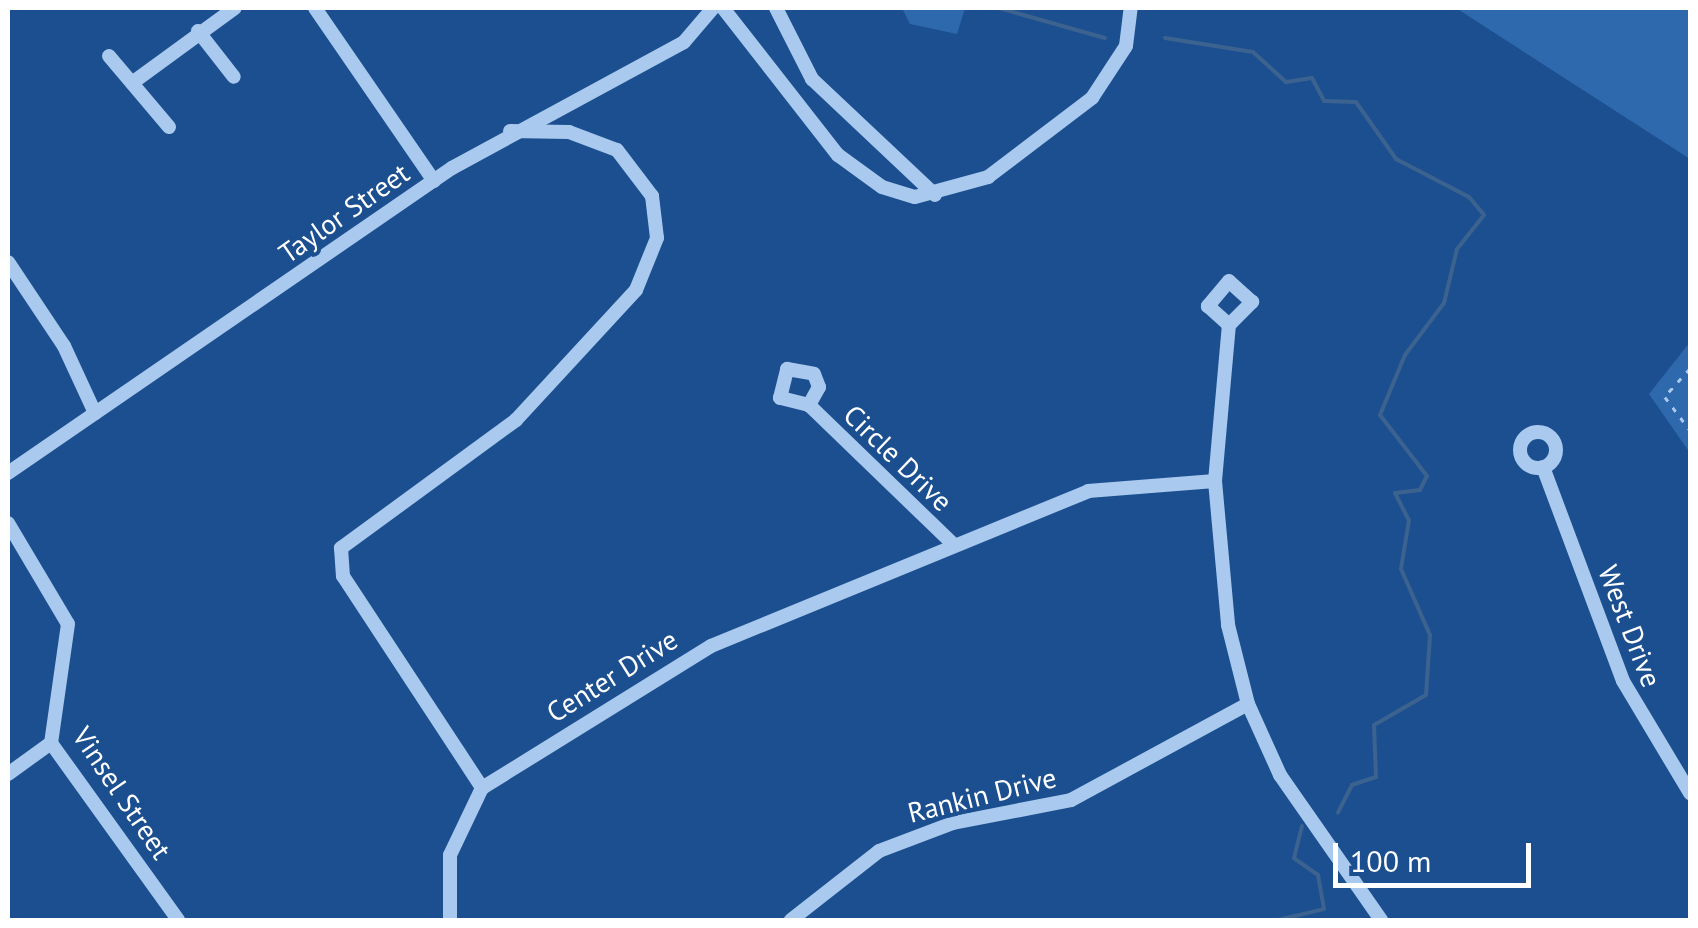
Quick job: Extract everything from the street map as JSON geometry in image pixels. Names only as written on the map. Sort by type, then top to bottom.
[{"type":"street","points":[[132,83],[198,30],[235,8]]},
{"type":"street","points":[[315,8],[434,181]]},
{"type":"street","name":"Taylor Street","points":[[8,472],[510,131],[684,42],[713,8]]},
{"type":"street","points":[[723,8],[846,162],[899,194],[935,195],[988,177],[1092,98],[1126,46],[1131,8]]},
{"type":"street","points":[[776,8],[812,78],[935,195]]},
{"type":"street","points":[[198,30],[234,78]]},
{"type":"street","points":[[109,56],[168,128]]},
{"type":"street","points":[[450,920],[450,855],[482,788],[349,588],[342,548],[516,420],[636,290],[657,238],[652,196],[617,150],[569,132],[510,131]]},
{"type":"street","points":[[8,262],[64,346],[95,414]]},
{"type":"street","points":[[1228,325],[1215,482],[1228,625],[1248,704],[1280,775],[1380,920]]},
{"type":"street","name":"Circle Drive","points":[[809,406],[954,545]]},
{"type":"street","name":"West Drive","points":[[1542,467],[1623,681],[1690,793]]},
{"type":"street","name":"Center Drive","points":[[482,788],[684,658],[954,545],[1102,488],[1215,482]]},
{"type":"street","name":"Vinsel Street","points":[[8,524],[68,624],[51,743],[178,920]]},
{"type":"street","name":"Rankin Drive","points":[[792,920],[879,851],[953,823],[1070,800],[1248,704]]},
{"type":"street","points":[[8,774],[51,743]]},
{"type":"path","points":[[1690,369],[1665,397],[1690,430]]},
{"type":"shaded area","points":[[902,8],[965,8],[957,34],[910,24]]},
{"type":"shaded area","points":[[1456,8],[1690,8],[1690,159]]},
{"type":"shaded area","points":[[1690,342],[1690,453],[1649,394]]},
{"type":"waterway","points":[[999,8],[1105,38]]},
{"type":"waterway","points":[[1165,38],[1253,52],[1286,82],[1312,78],[1324,101],[1356,102],[1396,159],[1469,197],[1484,215],[1457,249],[1444,303],[1405,355],[1380,415],[1427,476],[1420,490],[1395,493],[1409,520],[1401,569],[1430,635],[1426,695],[1374,725],[1376,777],[1352,785],[1338,813]]},
{"type":"waterway","points":[[1278,920],[1324,909],[1318,875],[1294,858],[1302,826]]},
{"type":"waterway","points":[[1185,920],[1226,920]]}]
